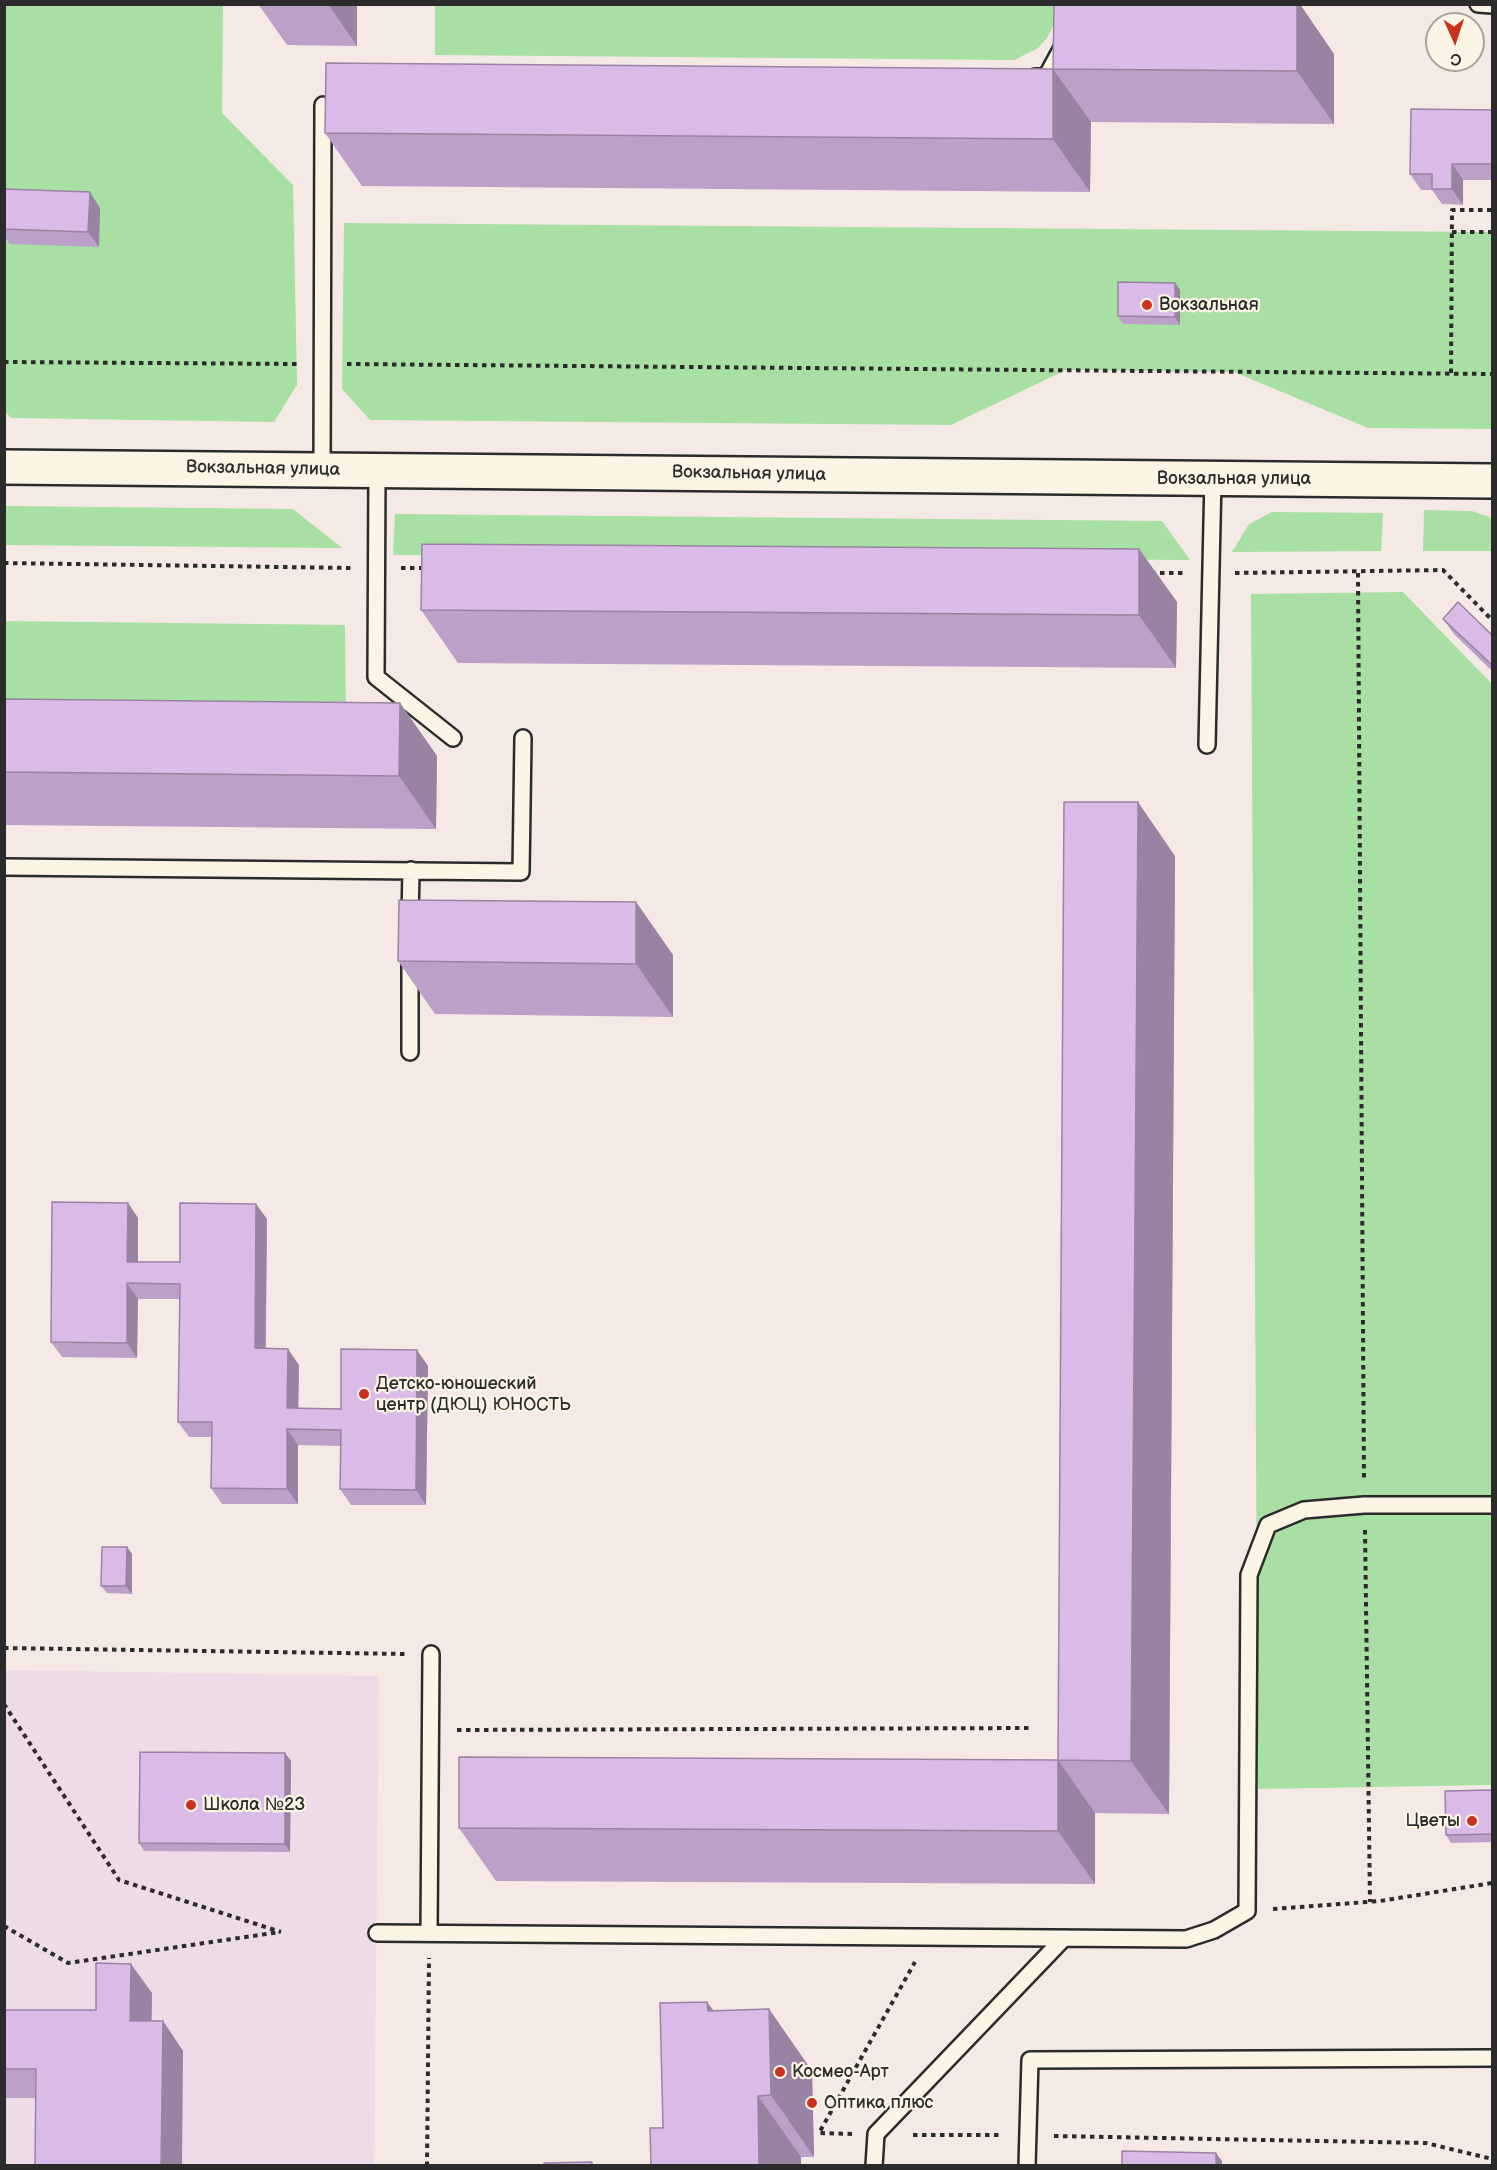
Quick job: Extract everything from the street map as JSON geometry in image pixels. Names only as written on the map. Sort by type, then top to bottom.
[{"type":"main road","name":"Вокзальная улица","points":[[4,467],[1492,481]]},
{"type":"lane","points":[[1478,4],[1492,5]]},
{"type":"lane","points":[[1022,76],[1046,77],[1068,35]]},
{"type":"lane","points":[[322,470],[323,105]]},
{"type":"lane","points":[[377,470],[376,677],[453,738]]},
{"type":"lane","points":[[1207,745],[1213,478]]},
{"type":"lane","points":[[4,867],[521,872],[523,738]]},
{"type":"lane","points":[[410,1052],[411,870]]},
{"type":"lane","points":[[377,1933],[1186,1939],[1214,1930],[1248,1911],[1249,1575],[1268,1526],[1304,1510],[1364,1505],[1492,1505]]},
{"type":"lane","points":[[429,1934],[431,1654]]},
{"type":"lane","points":[[874,2166],[876,2134],[1064,1938]]},
{"type":"lane","points":[[1027,2166],[1030,2060],[1492,2058]]},
{"type":"path","points":[[1451,373],[1452,210],[1492,210]]},
{"type":"path","points":[[1452,232],[1492,232]]},
{"type":"path","points":[[4,362],[1492,374]]},
{"type":"path","points":[[4,563],[436,568]]},
{"type":"path","points":[[1139,573],[1358,573],[1443,570],[1492,620]]},
{"type":"path","points":[[1358,573],[1364,1505],[1370,1902]]},
{"type":"path","points":[[4,1648],[431,1654]]},
{"type":"path","points":[[4,1704],[118,1880],[281,1932],[68,1963],[4,1926]]},
{"type":"path","points":[[431,1730],[1029,1728]]},
{"type":"path","points":[[1248,1911],[1370,1902],[1492,1883]]},
{"type":"path","points":[[427,2166],[429,1934]]},
{"type":"path","points":[[819,2133],[929,1937]]},
{"type":"path","points":[[876,2134],[1426,2143],[1492,2159]]},
{"type":"shaded area","name":"Школа №23","points":[[5,1670],[379,1676],[374,2165],[5,2166]]},
{"type":"green space","points":[[1053,4],[1053,26],[1047,38],[1038,48],[1014,60],[435,55],[435,5]]},
{"type":"green space","points":[[5,5],[223,5],[222,113],[293,185],[297,385],[274,422],[11,418],[5,411]]},
{"type":"green space","points":[[344,223],[1492,232],[1492,429],[1368,428],[1234,372],[1066,370],[951,425],[370,420],[342,389]]},
{"type":"green space","points":[[5,506],[293,509],[342,548],[5,545]]},
{"type":"green space","points":[[1424,510],[1472,511],[1492,518],[1492,551],[1423,551]]},
{"type":"green space","points":[[1272,512],[1383,513],[1381,551],[1232,552],[1249,524]]},
{"type":"green space","points":[[395,514],[1162,521],[1190,560],[393,555]]},
{"type":"green space","points":[[1403,592],[1492,684],[1492,1785],[1258,1789],[1251,594]]},
{"type":"green space","points":[[5,621],[345,625],[346,729],[5,725]]},
{"type":"building","points":[[1054,4],[1297,4],[1297,71],[1053,69]]},
{"type":"building","points":[[326,63],[1053,69],[1053,139],[325,133]]},
{"type":"building","points":[[1411,109],[1492,110],[1492,164],[1452,164],[1452,189],[1432,189],[1432,174],[1410,174]]},
{"type":"building","points":[[4,189],[90,192],[88,232],[4,229]]},
{"type":"building","points":[[1118,282],[1175,283],[1175,317],[1118,316]]},
{"type":"building","points":[[422,544],[1139,549],[1139,615],[421,610]]},
{"type":"building","points":[[1458,602],[1492,635],[1492,665],[1443,619]]},
{"type":"building","points":[[4,699],[400,703],[399,776],[4,772]]},
{"type":"building","points":[[1064,802],[1138,802],[1131,1761],[1058,1760]]},
{"type":"building","points":[[399,900],[636,902],[636,964],[398,961]]},
{"type":"building","points":[[52,1202],[128,1203],[127,1262],[180,1262],[180,1203],[256,1204],[255,1348],[288,1349],[287,1408],[341,1409],[341,1349],[417,1350],[416,1490],[340,1489],[341,1430],[287,1429],[287,1489],[211,1488],[212,1422],[178,1422],[180,1284],[127,1283],[127,1343],[51,1342]]},
{"type":"building","points":[[102,1547],[127,1547],[126,1586],[101,1586]]},
{"type":"building","points":[[140,1752],[285,1753],[285,1844],[139,1843]]},
{"type":"building","points":[[459,1757],[1058,1760],[1058,1831],[459,1828]]},
{"type":"building","name":"Цветы","points":[[1492,1790],[1492,1834],[1446,1835],[1445,1791]]},
{"type":"building","points":[[96,1963],[131,1964],[130,2021],[163,2021],[161,2166],[35,2166],[36,2069],[4,2069],[4,2010],[96,2010]]},
{"type":"building","points":[[707,2002],[708,2011],[769,2009],[771,2095],[758,2096],[759,2166],[651,2166],[650,2128],[663,2128],[660,2003]]},
{"type":"building","points":[[1122,2151],[1216,2153],[1216,2166],[1122,2166]]},
{"type":"building","points":[[592,2162],[592,2166],[544,2166],[544,2163]]},
{"type":"place","name":"Вокзальная","points":[[1147,305]]},
{"type":"place","name":"Детско-юношеский центр (ДЮЦ) ЮНОСТЬ","points":[[364,1394]]},
{"type":"place","name":"Школа №23","points":[[191,1805]]},
{"type":"place","name":"Цветы","points":[[1472,1821]]},
{"type":"place","name":"Космео-Арт","points":[[780,2072]]},
{"type":"place","name":"Оптика плюс","points":[[812,2103]]}]
